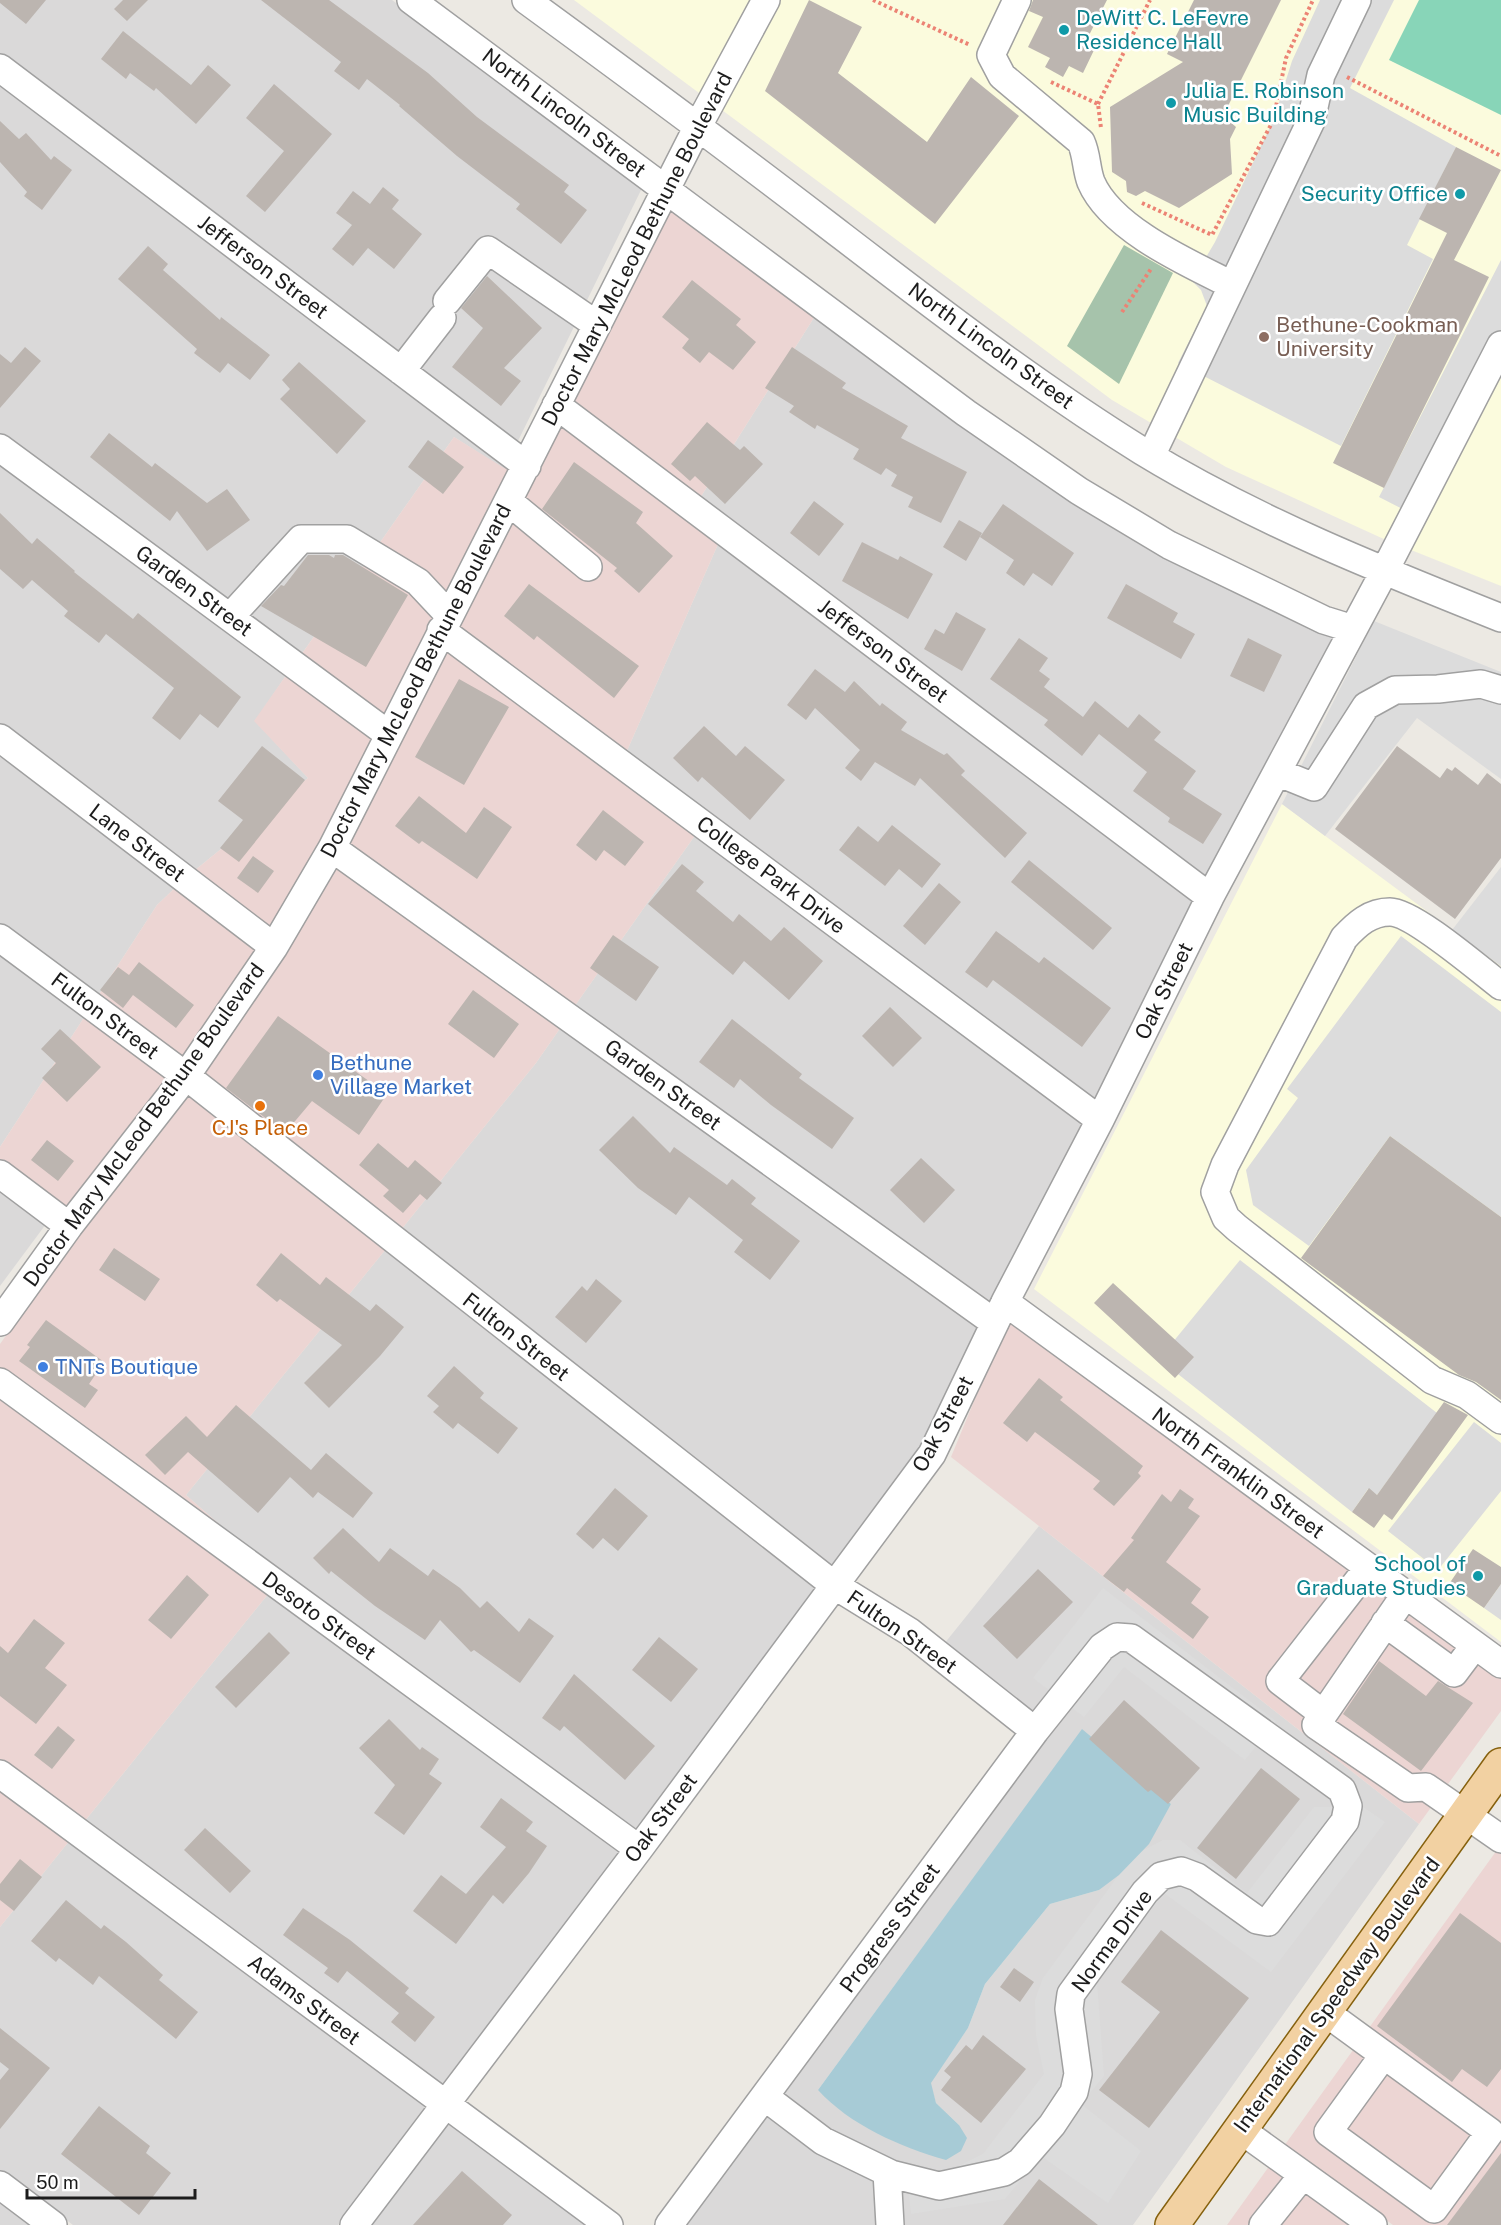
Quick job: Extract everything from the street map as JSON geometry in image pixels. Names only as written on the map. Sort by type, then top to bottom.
[{"type":"main road","name":"International Speedway Boulevard","points":[[1172,2225],[1501,1765]]},
{"type":"street","name":"North Lincoln Street","points":[[411,0],[966,413],[1079,491],[1169,545],[1324,620],[1353,629]]},
{"type":"street","name":"North Lincoln Street","points":[[526,0],[698,126],[960,326],[1051,391],[1151,456],[1269,521],[1384,572],[1501,618]]},
{"type":"street","name":"Doctor Mary McLeod Bethune Boulevard","points":[[0,1322],[69,1226],[186,1076],[274,947],[332,848],[698,126],[766,0]]},
{"type":"street","points":[[1017,0],[991,55],[1002,76],[1081,142],[1087,154],[1090,181],[1107,207],[1163,251],[1232,285]]},
{"type":"street","points":[[1151,456],[1311,121],[1325,66],[1357,0]]},
{"type":"street","name":"Jefferson Street","points":[[0,68],[527,466]]},
{"type":"street","points":[[401,371],[488,250],[597,325]]},
{"type":"street","name":"Oak Street","points":[[354,2225],[443,2104],[639,1849],[932,1454],[1000,1312],[1100,1120],[1210,897],[1384,572],[1501,345]]},
{"type":"street","name":"Jefferson Street","points":[[556,405],[1210,897]]},
{"type":"street","name":"Garden Street","points":[[0,448],[388,734]]},
{"type":"street","points":[[508,501],[588,567]]},
{"type":"street","name":"College Park Drive","points":[[230,617],[301,539],[347,538],[392,564],[418,582],[445,622],[1100,1120]]},
{"type":"street","points":[[1277,772],[1314,787],[1366,706],[1395,690],[1438,690],[1481,684],[1501,690]]},
{"type":"street","name":"Lane Street","points":[[0,738],[274,947]]},
{"type":"street","name":"Garden Street","points":[[332,848],[1000,1312]]},
{"type":"street","points":[[1501,986],[1410,918],[1392,912],[1374,914],[1358,923],[1344,938],[1225,1165],[1215,1192],[1226,1218],[1237,1228],[1432,1380],[1467,1395],[1501,1420]]},
{"type":"street","name":"Fulton Street","points":[[0,938],[186,1076],[834,1585],[910,1632],[1035,1731]]},
{"type":"street","points":[[0,1174],[69,1226]]},
{"type":"street","name":"North Franklin Street","points":[[1000,1312],[1368,1568],[1501,1664]]},
{"type":"street","name":"Desoto Street","points":[[0,1382],[639,1849]]},
{"type":"street","points":[[1368,1568],[1280,1681],[1319,1720],[1408,1788],[1426,1787],[1501,1839]]},
{"type":"street","points":[[1319,1720],[1406,1595]]},
{"type":"street","points":[[1385,1623],[1454,1673],[1474,1645]]},
{"type":"street","name":"Progress Street","points":[[669,2225],[1035,1731],[1102,1647],[1117,1637]]},
{"type":"street","name":"Norma Drive","points":[[887,2172],[939,2186],[1004,2172],[1020,2162],[1052,2126],[1074,2092],[1078,2074],[1069,2009],[1071,1994],[1145,1892],[1161,1876],[1181,1871],[1197,1877],[1257,1920],[1268,1922],[1345,1821],[1348,1806],[1342,1790],[1131,1638],[1117,1637]]},
{"type":"street","name":"Adams Street","points":[[0,1774],[609,2225]]},
{"type":"street","points":[[1325,2012],[1383,2056],[1496,2125],[1428,2217],[1328,2132],[1383,2056]]},
{"type":"street","points":[[765,2097],[823,2141],[887,2172],[890,2225]]},
{"type":"street","points":[[1241,2130],[1370,2224]]},
{"type":"street","points":[[1263,2225],[1303,2175]]},
{"type":"street","points":[[0,2185],[53,2225]]},
{"type":"path","points":[[873,0],[991,55]]},
{"type":"path","points":[[1102,140],[1098,104],[1150,0]]},
{"type":"path","points":[[1139,202],[1212,235],[1274,121],[1286,58],[1313,0]]},
{"type":"path","points":[[1325,66],[1501,156]]},
{"type":"path","points":[[1044,80],[1098,104]]},
{"type":"path","points":[[1122,312],[1163,251]]},
{"type":"shaded area","points":[[0,0],[392,0],[643,186],[517,443],[0,53]]},
{"type":"shaded area","name":"Bethune-Cookman University","points":[[574,0],[1501,0],[1501,586],[1386,540],[1226,467],[1112,400]]},
{"type":"shaded area","points":[[1320,0],[1394,0],[1350,88],[1456,147],[1407,245],[1433,259],[1341,446],[1178,363],[1207,306],[1201,290],[1192,281],[1215,242],[1273,121],[1292,61]]},
{"type":"shaded area","points":[[0,83],[506,465],[504,469],[454,437],[301,655],[0,433]]},
{"type":"shaded area","points":[[671,207],[815,316],[700,498],[572,402]]},
{"type":"shaded area","points":[[1124,245],[1173,273],[1119,384],[1067,346]]},
{"type":"shaded area","points":[[1501,260],[1501,366],[1422,519],[1379,497]]},
{"type":"shaded area","points":[[815,316],[1335,636],[1205,879],[700,498]]},
{"type":"shaded area","points":[[561,423],[719,542],[626,753],[457,627],[543,464]]},
{"type":"shaded area","points":[[454,437],[504,468],[506,465],[511,469],[383,716],[301,655]]},
{"type":"shaded area","points":[[0,462],[287,674],[255,721],[308,778],[194,871],[0,723]]},
{"type":"shaded area","points":[[719,542],[1194,900],[1095,1101],[626,753]]},
{"type":"shaded area","points":[[1374,621],[1501,672],[1501,779],[1417,718],[1325,836],[1282,804]]},
{"type":"shaded area","points":[[446,648],[696,834],[574,1007],[347,845]]},
{"type":"shaded area","points":[[287,674],[372,737],[321,841],[270,929],[194,871],[308,778],[254,721]]},
{"type":"shaded area","points":[[0,753],[176,887],[157,905],[98,996],[0,923]]},
{"type":"shaded area","points":[[1282,804],[1501,966],[1501,1642],[1034,1289]]},
{"type":"shaded area","points":[[696,834],[1085,1122],[989,1304],[574,1007]]},
{"type":"shaded area","points":[[336,866],[561,1027],[536,1063],[400,1231],[202,1074],[279,965]]},
{"type":"shaded area","points":[[1501,867],[1501,966],[1452,930]]},
{"type":"shaded area","points":[[176,887],[258,949],[182,1059],[98,996],[157,905]]},
{"type":"shaded area","points":[[1401,936],[1501,1012],[1501,1217],[1390,1136],[1309,1246],[1253,1205],[1246,1170],[1298,1098],[1287,1089]]},
{"type":"shaded area","points":[[0,952],[85,1016],[0,1147]]},
{"type":"shaded area","points":[[85,1016],[168,1078],[66,1209],[0,1159],[0,1147]]},
{"type":"shaded area","points":[[561,1027],[979,1326],[922,1446],[831,1568],[400,1231],[536,1063]]},
{"type":"shaded area","points":[[188,1093],[386,1249],[186,1495],[244,1546],[0,1368],[0,1344],[72,1243]]},
{"type":"shaded area","points":[[0,1189],[46,1224],[0,1286]]},
{"type":"shaded area","points":[[386,1249],[817,1587],[635,1832],[244,1546],[186,1495]]},
{"type":"shaded area","points":[[1240,1260],[1437,1413],[1377,1495],[1368,1489],[1352,1512],[1159,1359]]},
{"type":"shaded area","points":[[1011,1321],[1501,1679],[1501,1711],[1419,1824],[951,1457],[991,1360]]},
{"type":"shaded area","points":[[0,1397],[269,1593],[84,1822],[0,1759]]},
{"type":"shaded area","points":[[1474,1422],[1501,1443],[1501,1491],[1438,1570],[1388,1531]]},
{"type":"shaded area","points":[[1039,1526],[1419,1824],[1133,2225],[684,2225],[768,2114],[820,2153],[1007,2185],[1082,2000],[1154,1901],[1168,1888],[1251,1931],[1360,1811],[1137,1628],[1033,1714],[944,1644]]},
{"type":"shaded area","points":[[1501,1584],[1501,1620],[1484,1608]]},
{"type":"shaded area","points":[[1103,1588],[1276,1721],[1245,1760],[1124,1667],[1084,1717],[1033,1678]]},
{"type":"shaded area","points":[[269,1593],[621,1851],[440,2087],[84,1822]]},
{"type":"shaded area","points":[[1121,1650],[1333,1798],[1336,1806],[1263,1909],[1184,1859],[1072,1970],[1066,2072],[999,2160],[937,2173],[894,2162],[828,2130],[782,2095],[1045,1740],[1110,1657]],"holes":[[[1082,1730],[1171,1804],[1099,1890],[1050,1904],[985,1984],[968,2028],[930,2083],[936,2103],[959,2125],[818,2090]]]},
{"type":"shaded area","points":[[0,1788],[70,1840],[0,1927]]},
{"type":"shaded area","points":[[1314,1807],[1363,1807],[1385,1822],[1271,1972],[1164,1893],[1097,1982],[1104,2076],[1081,2104],[1141,2151],[1108,2203],[1041,2156],[1005,2199],[911,2214],[909,2196],[918,2172],[953,2169],[983,2154],[1044,2074],[1036,2036],[1035,2000],[1043,1978],[1121,1872],[1138,1853],[1163,1840],[1180,1840],[1247,1893]]},
{"type":"shaded area","points":[[70,1840],[426,2106],[338,2225],[73,2225],[0,2170],[0,1927]]},
{"type":"shaded area","points":[[1497,1850],[1501,1853],[1501,2225],[1393,2225],[1284,2146]]},
{"type":"shaded area","points":[[447,2121],[589,2225],[370,2225]]},
{"type":"shaded area","points":[[1270,2165],[1353,2225],[1227,2225]]},
{"type":"shaded area","points":[[0,2200],[34,2225],[0,2225]]},
{"type":"green space","points":[[1419,0],[1501,0],[1501,115],[1389,60]]},
{"type":"water","points":[[1082,1729],[1171,1804],[1149,1844],[1119,1875],[1099,1890],[1050,1904],[985,1984],[968,2028],[931,2083],[936,2103],[959,2125],[967,2138],[961,2151],[946,2160],[894,2141],[860,2124],[831,2103],[818,2090]]},
{"type":"building","points":[[0,0],[46,0],[26,24],[0,3]]},
{"type":"building","points":[[123,0],[148,0],[127,21],[114,9]]},
{"type":"building","points":[[261,0],[329,0],[428,73],[477,117],[569,185],[564,192],[587,210],[561,244],[516,209],[520,204],[457,156],[367,79],[359,90],[334,71],[341,62]]},
{"type":"building","points":[[809,0],[862,27],[838,73],[927,142],[971,77],[1019,116],[935,224],[765,91]]},
{"type":"building","name":"DeWitt C. LeFevre Residence Hall","points":[[1033,0],[1107,0],[1085,43],[1095,48],[1083,73],[1069,66],[1063,77],[1045,67],[1050,58],[1028,47],[1043,17],[1029,11]]},
{"type":"building","name":"Julia E. Robinson Music Building","points":[[1194,0],[1281,0],[1229,104],[1228,120],[1236,127],[1230,139],[1232,174],[1179,208],[1145,191],[1136,196],[1127,192],[1126,181],[1112,172],[1110,107],[1183,62],[1167,54]]},
{"type":"building","points":[[123,31],[191,85],[208,65],[231,85],[196,124],[156,88],[154,91],[130,73],[126,79],[101,59]]},
{"type":"building","points":[[274,84],[332,134],[265,212],[246,196],[284,151],[246,118]]},
{"type":"building","points":[[0,121],[19,139],[26,133],[51,160],[54,156],[72,170],[42,210],[24,196],[27,192],[0,162]]},
{"type":"building","points":[[1456,147],[1501,170],[1454,260],[1489,277],[1384,488],[1333,463],[1447,233],[1419,219]]},
{"type":"building","points":[[383,187],[399,200],[392,209],[422,234],[394,269],[368,248],[353,266],[332,249],[352,225],[336,213],[353,191],[370,204]]},
{"type":"building","points":[[148,246],[168,264],[163,270],[220,320],[221,317],[270,355],[250,380],[228,363],[220,373],[194,353],[197,349],[118,279]]},
{"type":"building","points":[[487,276],[542,328],[504,368],[521,381],[501,406],[452,367],[483,328],[461,308]]},
{"type":"building","points":[[692,280],[741,319],[736,325],[756,342],[733,370],[709,352],[700,363],[682,348],[689,339],[662,317]]},
{"type":"building","points":[[25,347],[41,361],[0,408],[0,354],[11,363]]},
{"type":"building","points":[[792,347],[846,383],[842,388],[908,426],[901,438],[967,472],[941,523],[908,507],[913,497],[891,486],[897,475],[886,468],[881,475],[853,459],[859,449],[817,425],[815,429],[789,412],[794,406],[765,388]]},
{"type":"building","points":[[299,362],[366,421],[337,454],[280,399],[290,389],[282,380]]},
{"type":"building","points":[[707,422],[740,450],[744,446],[763,464],[725,504],[695,476],[690,481],[671,464]]},
{"type":"building","points":[[109,433],[152,467],[155,463],[207,503],[227,489],[250,520],[207,551],[177,511],[170,521],[90,457]]},
{"type":"building","points":[[428,440],[464,467],[443,494],[408,467]]},
{"type":"building","points":[[574,462],[643,512],[636,523],[673,556],[639,593],[614,571],[617,568],[542,509]]},
{"type":"building","points":[[814,501],[844,524],[819,556],[790,533]]},
{"type":"building","points":[[1003,504],[1074,553],[1052,586],[1033,573],[1024,586],[1006,573],[1014,560],[980,537]]},
{"type":"building","points":[[0,513],[32,544],[37,538],[74,572],[133,619],[138,613],[241,697],[218,728],[200,714],[180,740],[152,718],[174,688],[106,634],[99,643],[64,616],[68,611],[32,580],[23,589],[0,569]]},
{"type":"building","points":[[959,520],[982,533],[966,561],[943,547]]},
{"type":"building","points":[[862,542],[898,560],[900,556],[933,574],[908,619],[842,581]]},
{"type":"building","points":[[308,555],[329,555],[334,558],[335,555],[343,555],[408,595],[366,667],[261,606],[281,585],[284,586]]},
{"type":"building","points":[[529,584],[639,666],[614,698],[537,636],[534,640],[504,616]]},
{"type":"building","points":[[1126,584],[1178,613],[1173,622],[1195,634],[1181,659],[1107,618]]},
{"type":"building","points":[[956,612],[986,629],[962,671],[924,649],[935,629],[944,634]]},
{"type":"building","points":[[1019,638],[1048,658],[1039,671],[1050,679],[1044,687],[1083,717],[1095,701],[1128,728],[1139,714],[1161,732],[1154,740],[1196,771],[1183,789],[1222,814],[1203,844],[1168,822],[1170,818],[1133,791],[1147,772],[1099,734],[1082,756],[1044,725],[1048,720],[990,679]]},
{"type":"building","points":[[1248,638],[1282,655],[1264,692],[1230,676]]},
{"type":"building","points":[[815,669],[845,692],[854,681],[880,706],[882,703],[907,722],[901,730],[944,755],[947,753],[965,771],[961,775],[1027,833],[1005,858],[920,778],[915,786],[875,762],[861,781],[845,768],[860,750],[815,708],[806,720],[787,705]]},
{"type":"building","points":[[459,679],[509,707],[464,785],[415,757]]},
{"type":"building","points":[[704,726],[736,756],[745,746],[785,780],[750,820],[702,777],[698,782],[673,758]]},
{"type":"building","points":[[262,746],[305,780],[239,862],[220,848],[243,820],[218,801]]},
{"type":"building","points":[[1397,746],[1440,778],[1447,768],[1452,771],[1455,767],[1478,785],[1487,773],[1501,784],[1501,858],[1455,919],[1335,829]]},
{"type":"building","points":[[419,796],[466,833],[484,807],[512,827],[477,879],[422,841],[419,844],[395,826]]},
{"type":"building","points":[[603,810],[644,842],[625,866],[604,850],[596,861],[576,845]]},
{"type":"building","points":[[892,825],[941,864],[922,888],[899,869],[885,886],[839,850],[858,826],[878,842]]},
{"type":"building","points":[[253,856],[274,871],[258,893],[237,878]]},
{"type":"building","points":[[1029,860],[1112,928],[1093,950],[1011,882]]},
{"type":"building","points":[[682,864],[704,882],[696,891],[733,922],[739,914],[771,941],[784,927],[823,961],[789,1000],[744,961],[733,975],[648,904]]},
{"type":"building","points":[[939,883],[961,902],[925,945],[903,926]]},
{"type":"building","points":[[996,931],[1039,963],[1044,957],[1111,1008],[1082,1047],[993,980],[987,988],[965,972]]},
{"type":"building","points":[[613,935],[659,967],[636,1001],[590,968]]},
{"type":"building","points":[[139,962],[194,1005],[176,1028],[133,995],[123,1008],[100,990],[118,967],[129,975]]},
{"type":"building","points":[[473,990],[519,1024],[494,1058],[448,1024]]},
{"type":"building","points":[[890,1007],[922,1038],[893,1067],[862,1036]]},
{"type":"building","name":"Bethune Village Market","points":[[278,1016],[387,1094],[359,1135],[312,1101],[285,1133],[226,1088]]},
{"type":"building","points":[[732,1019],[802,1074],[799,1078],[854,1118],[832,1149],[771,1105],[740,1079],[734,1088],[699,1062]]},
{"type":"building","points":[[60,1029],[101,1067],[67,1102],[42,1078],[56,1063],[41,1049]]},
{"type":"building","points":[[633,1116],[670,1153],[674,1147],[727,1185],[732,1179],[756,1198],[751,1204],[800,1241],[770,1280],[734,1252],[743,1240],[689,1197],[676,1215],[638,1188],[599,1150]]},
{"type":"building","points":[[1390,1136],[1501,1217],[1501,1400],[1476,1382],[1459,1375],[1301,1258]]},
{"type":"building","points":[[47,1140],[74,1161],[58,1181],[31,1160]]},
{"type":"building","points":[[378,1143],[408,1168],[415,1160],[442,1183],[427,1200],[420,1194],[403,1213],[383,1196],[389,1190],[359,1165]]},
{"type":"building","points":[[921,1158],[955,1190],[924,1223],[890,1190]]},
{"type":"building","points":[[114,1248],[160,1279],[145,1301],[99,1270]]},
{"type":"building","points":[[281,1253],[320,1285],[326,1277],[370,1311],[376,1304],[404,1327],[380,1356],[329,1408],[304,1383],[342,1345],[280,1299],[277,1302],[256,1285]]},
{"type":"building","points":[[596,1279],[622,1301],[586,1343],[555,1317],[582,1286],[587,1291]]},
{"type":"building","points":[[1113,1283],[1194,1357],[1175,1378],[1094,1303]]},
{"type":"building","points":[[46,1320],[104,1362],[89,1384],[98,1390],[85,1408],[19,1361],[30,1347],[27,1345]]},
{"type":"building","points":[[454,1366],[484,1393],[480,1398],[518,1428],[498,1454],[458,1423],[453,1429],[433,1412],[439,1406],[427,1396]]},
{"type":"building","points":[[1039,1378],[1063,1397],[1060,1400],[1143,1466],[1138,1473],[1141,1476],[1114,1506],[1093,1489],[1100,1481],[1035,1432],[1027,1442],[1003,1423]]},
{"type":"building","points":[[1444,1402],[1468,1415],[1392,1520],[1384,1514],[1374,1528],[1352,1512],[1369,1488],[1377,1495]]},
{"type":"building","points":[[236,1405],[311,1470],[326,1453],[373,1493],[353,1518],[318,1492],[313,1498],[290,1477],[258,1513],[188,1452],[165,1475],[145,1455],[186,1416],[207,1437]]},
{"type":"building","points":[[615,1488],[648,1516],[618,1551],[603,1538],[593,1549],[576,1534]]},
{"type":"building","points":[[1180,1489],[1194,1499],[1188,1508],[1200,1516],[1166,1562],[1201,1589],[1191,1603],[1209,1617],[1193,1639],[1127,1588],[1124,1592],[1103,1576],[1134,1540],[1131,1538],[1162,1494],[1171,1502]]},
{"type":"building","points":[[343,1528],[379,1562],[390,1548],[428,1576],[433,1569],[460,1588],[480,1608],[487,1601],[519,1632],[529,1618],[554,1636],[520,1683],[474,1650],[471,1652],[440,1620],[425,1640],[375,1606],[331,1571],[329,1574],[313,1558]]},
{"type":"building","name":"School of Graduate Studies","points":[[1473,1549],[1501,1567],[1501,1584],[1484,1608],[1449,1584]]},
{"type":"building","points":[[1038,1569],[1073,1602],[1017,1659],[983,1626]]},
{"type":"building","points":[[187,1575],[209,1595],[171,1639],[148,1620]]},
{"type":"building","points":[[34,1619],[65,1643],[45,1668],[67,1685],[36,1724],[0,1696],[0,1646],[8,1653]]},
{"type":"building","points":[[269,1632],[290,1653],[236,1708],[215,1687]]},
{"type":"building","points":[[659,1637],[698,1669],[671,1702],[632,1670]]},
{"type":"building","points":[[1379,1661],[1426,1696],[1438,1681],[1473,1703],[1421,1771],[1343,1714]]},
{"type":"building","points":[[574,1674],[655,1746],[625,1780],[564,1726],[560,1731],[542,1718]]},
{"type":"building","points":[[1124,1700],[1200,1768],[1168,1804],[1151,1790],[1148,1792],[1089,1739]]},
{"type":"building","points":[[389,1719],[420,1750],[422,1747],[439,1759],[429,1774],[442,1783],[404,1835],[374,1813],[395,1785],[359,1748]]},
{"type":"building","points":[[58,1726],[75,1740],[52,1769],[34,1755]]},
{"type":"building","points":[[1261,1768],[1300,1799],[1236,1879],[1197,1848]]},
{"type":"building","points":[[501,1798],[533,1822],[526,1831],[547,1846],[529,1873],[503,1904],[493,1895],[456,1944],[413,1911],[441,1875],[466,1894],[506,1847],[480,1827]]},
{"type":"building","points":[[205,1828],[251,1871],[230,1893],[184,1850]]},
{"type":"building","points":[[20,1859],[42,1877],[14,1911],[0,1900],[0,1884]]},
{"type":"building","points":[[66,1900],[101,1929],[104,1925],[126,1942],[163,1975],[159,1980],[198,2012],[176,2039],[99,1976],[93,1985],[59,1958],[56,1962],[31,1941]]},
{"type":"building","points":[[303,1908],[350,1940],[409,1988],[405,1993],[435,2017],[415,2042],[391,2022],[399,2013],[347,1971],[338,1983],[324,1973],[328,1968],[283,1935]]},
{"type":"building","points":[[1460,1913],[1501,1943],[1501,2069],[1487,2087],[1462,2069],[1452,2082],[1377,2026]]},
{"type":"building","points":[[1161,1930],[1249,1998],[1149,2128],[1099,2090],[1160,2012],[1121,1982]]},
{"type":"building","points":[[1014,1968],[1034,1982],[1020,2002],[1000,1987]]},
{"type":"building","points":[[0,2028],[50,2068],[0,2129],[0,2080],[9,2069],[0,2062]]},
{"type":"building","points":[[983,2035],[1026,2069],[981,2123],[941,2090],[951,2077],[944,2071],[966,2045],[972,2050]]},
{"type":"building","points":[[99,2106],[150,2146],[146,2153],[171,2173],[139,2215],[61,2154]]},
{"type":"building","points":[[1501,2153],[1501,2225],[1447,2225]]},
{"type":"building","points":[[462,2171],[512,2215],[503,2225],[413,2225]]},
{"type":"building","points":[[1039,2179],[1098,2225],[1003,2225]]},
{"type":"place","name":"DeWitt C. LeFevre Residence Hall","points":[[1064,30]]},
{"type":"place","name":"Julia E. Robinson Music Building","points":[[1171,103]]},
{"type":"place","name":"Security Office","points":[[1460,194]]},
{"type":"place","name":"Bethune-Cookman University","points":[[1264,337]]},
{"type":"place","name":"Bethune Village Market","points":[[318,1075]]},
{"type":"place","name":"CJ's Place","points":[[260,1106]]},
{"type":"place","name":"TNTs Boutique","points":[[43,1367]]},
{"type":"place","name":"School of Graduate Studies","points":[[1478,1576]]}]
